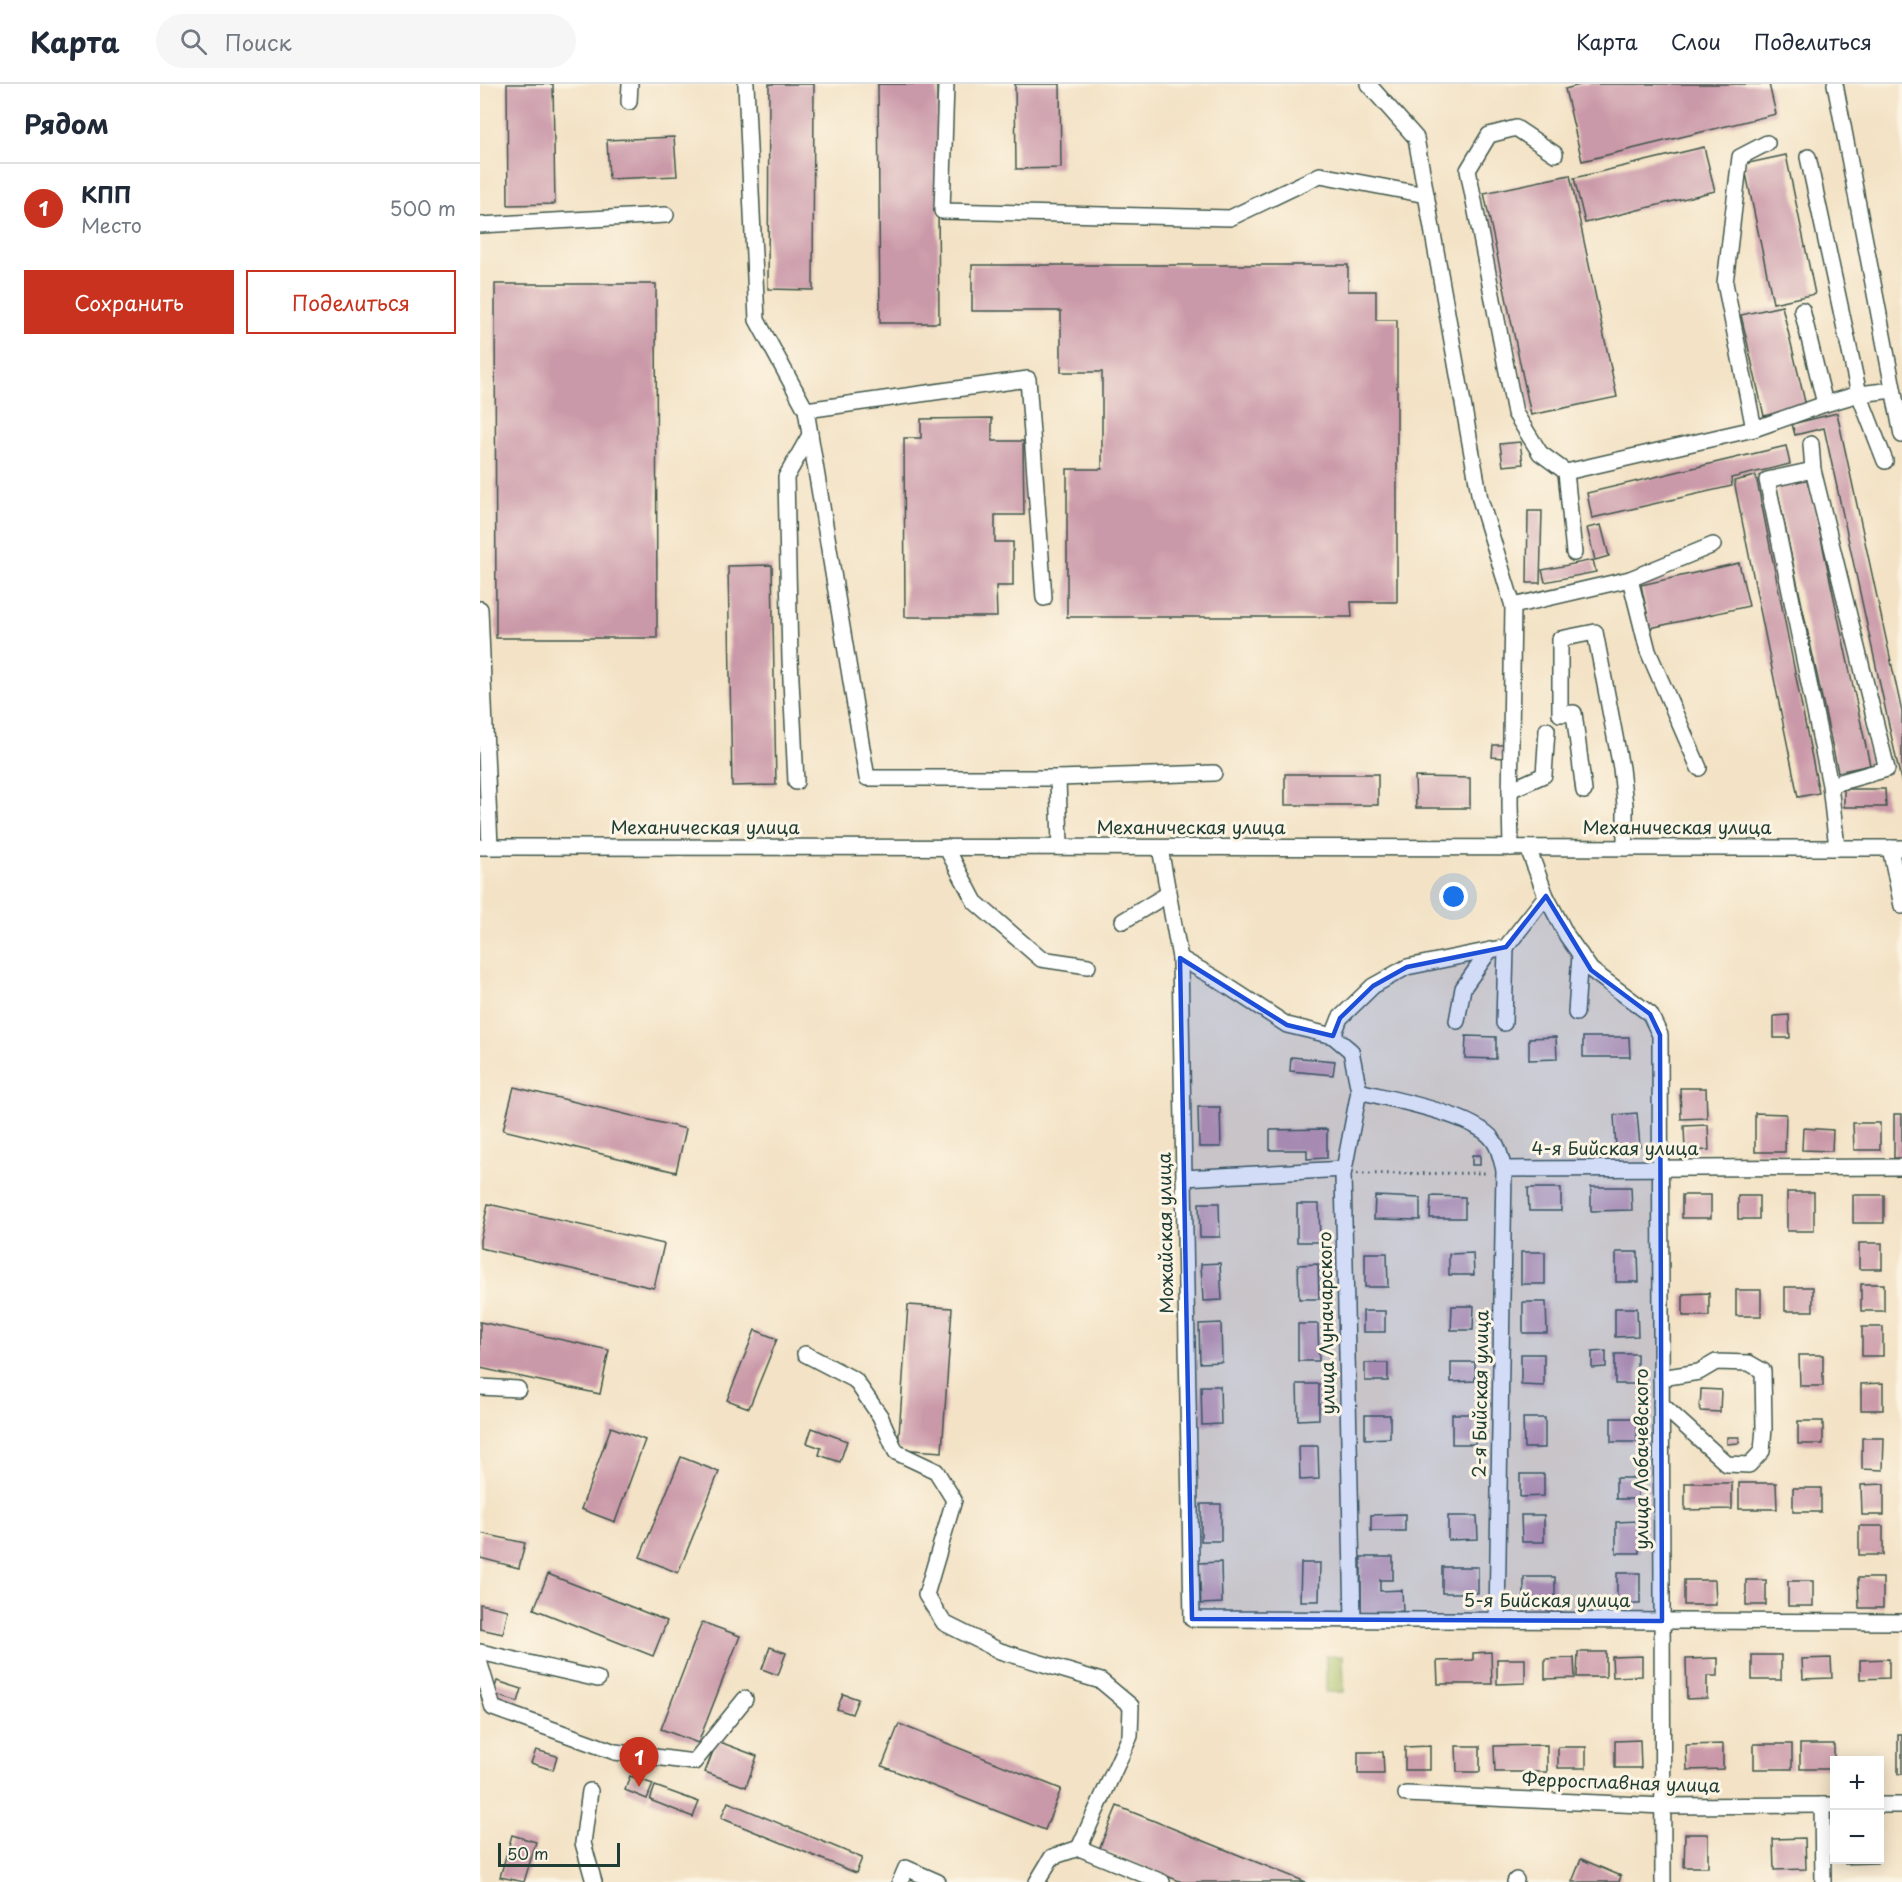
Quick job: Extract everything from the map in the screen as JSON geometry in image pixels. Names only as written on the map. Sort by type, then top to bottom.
[{"type":"street","points":[[629,102],[630,84]]},
{"type":"street","points":[[746,84],[757,320],[806,410],[867,778],[1058,778],[1214,773]]},
{"type":"street","points":[[946,84],[942,211],[1230,218],[1320,175],[1426,195]]},
{"type":"street","points":[[1835,84],[1902,435]]},
{"type":"street","points":[[1376,88],[1416,138],[1480,499],[1513,606],[1511,848]]},
{"type":"street","points":[[1555,154],[1516,128],[1489,135],[1468,170],[1515,413],[1540,453],[1566,472],[1574,553]]},
{"type":"street","points":[[1754,429],[1725,283],[1740,157],[1767,143]]},
{"type":"street","points":[[1808,157],[1859,394],[1885,461]]},
{"type":"street","points":[[480,225],[666,215]]},
{"type":"street","points":[[1802,310],[1825,404]]},
{"type":"street","points":[[806,410],[1028,379],[1044,598]]},
{"type":"street","points":[[1566,472],[1754,429],[1859,394],[1893,390]]},
{"type":"street","points":[[795,782],[786,477],[810,435]]},
{"type":"street","points":[[1810,444],[1813,470],[1887,769],[1830,784]]},
{"type":"street","points":[[1813,470],[1767,480],[1830,784],[1837,848]]},
{"type":"street","points":[[1513,606],[1630,579],[1713,545]]},
{"type":"street","points":[[1630,579],[1648,651],[1699,768]]},
{"type":"street","points":[[480,609],[485,847]]},
{"type":"street","points":[[1584,791],[1574,713],[1560,714],[1560,639],[1595,632],[1621,768],[1625,805],[1625,848]]},
{"type":"street","points":[[1510,790],[1544,776],[1547,730]]},
{"type":"street","points":[[1058,778],[1060,848]]},
{"type":"street","name":"Механическая улица","points":[[485,847],[1896,848]]},
{"type":"street","points":[[946,848],[975,902],[1041,959],[1088,966]]},
{"type":"street","name":"Можайская улица","points":[[1160,848],[1180,958],[1192,1619]]},
{"type":"street","points":[[1528,848],[1546,896],[1580,954],[1576,1013]]},
{"type":"street","points":[[1896,848],[1902,906]]},
{"type":"street","points":[[1123,921],[1168,894]]},
{"type":"street","points":[[1503,1023],[1506,947],[1546,896]]},
{"type":"street","points":[[1180,958],[1287,1025],[1334,1036],[1340,1018],[1364,994],[1373,986],[1407,967],[1506,947]]},
{"type":"street","points":[[1457,1021],[1463,988],[1490,950]]},
{"type":"street","name":"улица Лобачевского","points":[[1580,954],[1591,970],[1650,1014],[1660,1035],[1663,1882]]},
{"type":"street","name":"улица Луначарского","points":[[1334,1036],[1351,1051],[1359,1091],[1344,1172],[1353,1620]]},
{"type":"street","points":[[1359,1091],[1446,1113],[1475,1125],[1495,1141],[1504,1171]]},
{"type":"street","name":"4-я Бийская улица","points":[[1504,1171],[1902,1167]]},
{"type":"street","name":"2-я Бийская улица","points":[[1497,1620],[1504,1171]]},
{"type":"street","points":[[1184,1178],[1344,1172]]},
{"type":"street","points":[[805,1354],[855,1380],[880,1416],[896,1452],[936,1471],[954,1500],[926,1595],[944,1623],[1000,1651],[1101,1681],[1131,1706],[1130,1736],[1079,1848]]},
{"type":"street","points":[[1661,1378],[1699,1372],[1716,1362],[1749,1363],[1763,1371],[1762,1450],[1749,1465],[1727,1464],[1661,1404]]},
{"type":"street","points":[[480,1387],[518,1389]]},
{"type":"street","name":"5-я Бийская улица","points":[[1192,1619],[1902,1622]]},
{"type":"street","points":[[480,1652],[598,1679]]},
{"type":"street","points":[[480,1664],[493,1708],[615,1752],[694,1762],[745,1699]]},
{"type":"street","points":[[590,1791],[583,1844],[594,1882]]},
{"type":"street","name":"Ферросплавная улица","points":[[1406,1794],[1663,1806],[1828,1805]]},
{"type":"street","points":[[1823,1882],[1828,1805]]},
{"type":"street","points":[[1884,1805],[1902,1805]]},
{"type":"street","points":[[1037,1882],[1052,1857],[1079,1848],[1162,1882]]},
{"type":"street","points":[[900,1882],[906,1868],[938,1882]]},
{"type":"path","points":[[1344,1172],[1504,1171]]},
{"type":"highlighted area","points":[[1546,896],[1591,970],[1650,1014],[1660,1035],[1662,1621],[1192,1619],[1180,958],[1287,1025],[1333,1036],[1340,1018],[1373,986],[1407,967],[1506,947]]},
{"type":"green space","points":[[1326,1656],[1343,1656],[1344,1692],[1326,1692]]},
{"type":"building","points":[[507,84],[553,84],[555,204],[508,205]]},
{"type":"building","points":[[769,84],[814,84],[813,290],[768,289]]},
{"type":"building","points":[[878,84],[937,84],[939,323],[880,323]]},
{"type":"building","points":[[1015,84],[1060,84],[1061,168],[1016,169]]},
{"type":"building","points":[[1583,84],[1769,84],[1776,114],[1582,161],[1565,89]]},
{"type":"building","points":[[674,137],[677,176],[609,179],[607,140]]},
{"type":"building","points":[[1704,147],[1715,191],[1585,223],[1574,178]]},
{"type":"building","points":[[1786,155],[1815,294],[1773,303],[1744,164]]},
{"type":"building","points":[[1570,175],[1617,397],[1531,415],[1484,193]]},
{"type":"building","points":[[972,265],[1348,265],[1348,291],[1376,291],[1376,320],[1397,320],[1397,602],[1351,602],[1352,617],[1067,617],[1067,469],[1102,469],[1102,372],[1061,372],[1061,311],[972,311]]},
{"type":"building","points":[[495,284],[656,284],[657,638],[496,638]]},
{"type":"building","points":[[1782,306],[1806,406],[1764,416],[1741,315]]},
{"type":"building","points":[[1837,413],[1902,712],[1902,785],[1824,428],[1795,435],[1792,424]]},
{"type":"building","points":[[992,418],[992,441],[1023,441],[1024,515],[995,515],[995,542],[1013,542],[1013,586],[996,586],[997,617],[905,617],[904,438],[921,438],[921,419]]},
{"type":"building","points":[[1520,442],[1523,464],[1503,466],[1500,444]]},
{"type":"building","points":[[1786,446],[1790,464],[1731,478],[1732,486],[1592,518],[1587,493]]},
{"type":"building","points":[[1756,476],[1819,793],[1798,797],[1734,481]]},
{"type":"building","points":[[1808,478],[1870,765],[1838,772],[1776,485]]},
{"type":"building","points":[[1528,511],[1542,511],[1540,583],[1527,583]]},
{"type":"building","points":[[1601,525],[1609,556],[1595,560],[1587,528]]},
{"type":"building","points":[[1593,560],[1596,572],[1545,582],[1542,570]]},
{"type":"building","points":[[1739,563],[1749,606],[1650,628],[1641,585]]},
{"type":"building","points":[[772,565],[776,785],[732,786],[728,566]]},
{"type":"building","points":[[1493,745],[1504,745],[1504,758],[1492,757]]},
{"type":"building","points":[[1285,774],[1378,774],[1378,805],[1285,805]]},
{"type":"building","points":[[1415,777],[1470,778],[1470,808],[1416,808]]},
{"type":"building","points":[[1844,789],[1885,789],[1886,807],[1844,807]]},
{"type":"building","points":[[1789,1015],[1790,1038],[1774,1038],[1774,1016]]},
{"type":"building","points":[[1466,1036],[1496,1037],[1496,1059],[1465,1058]]},
{"type":"building","points":[[1556,1037],[1557,1059],[1529,1060],[1529,1038]]},
{"type":"building","points":[[1583,1037],[1629,1037],[1630,1057],[1583,1057]]},
{"type":"building","points":[[1291,1057],[1335,1061],[1333,1075],[1290,1071]]},
{"type":"building","points":[[514,1087],[686,1129],[676,1172],[503,1130]]},
{"type":"building","points":[[1680,1088],[1706,1088],[1707,1118],[1681,1119]]},
{"type":"building","points":[[1198,1107],[1220,1107],[1221,1147],[1199,1147]]},
{"type":"building","points":[[1637,1113],[1640,1146],[1616,1148],[1614,1115]]},
{"type":"building","points":[[1755,1113],[1786,1114],[1785,1152],[1755,1152]]},
{"type":"building","points":[[1894,1114],[1902,1114],[1902,1158],[1894,1158]]},
{"type":"building","points":[[1853,1123],[1880,1123],[1880,1150],[1854,1150]]},
{"type":"building","points":[[1708,1125],[1709,1150],[1685,1151],[1684,1126]]},
{"type":"building","points":[[1803,1128],[1833,1130],[1832,1151],[1802,1150]]},
{"type":"building","points":[[1327,1129],[1327,1158],[1307,1159],[1307,1150],[1270,1150],[1270,1130]]},
{"type":"building","points":[[1472,1155],[1480,1155],[1480,1165],[1472,1165]]},
{"type":"building","points":[[1591,1187],[1631,1187],[1632,1210],[1591,1211]]},
{"type":"building","points":[[1528,1188],[1561,1188],[1561,1211],[1529,1211]]},
{"type":"building","points":[[1787,1192],[1814,1192],[1814,1231],[1787,1231]]},
{"type":"building","points":[[1682,1195],[1711,1195],[1711,1218],[1682,1218]]},
{"type":"building","points":[[1853,1195],[1884,1195],[1884,1223],[1853,1223]]},
{"type":"building","points":[[1375,1196],[1420,1198],[1420,1220],[1374,1219]]},
{"type":"building","points":[[1431,1196],[1465,1197],[1465,1218],[1430,1218]]},
{"type":"building","points":[[1738,1196],[1759,1196],[1759,1219],[1738,1219]]},
{"type":"building","points":[[1199,1203],[1219,1203],[1220,1237],[1200,1237]]},
{"type":"building","points":[[488,1204],[664,1244],[654,1288],[480,1248]]},
{"type":"building","points":[[1297,1204],[1319,1204],[1320,1242],[1297,1242]]},
{"type":"building","points":[[1859,1243],[1882,1243],[1882,1269],[1859,1269]]},
{"type":"building","points":[[1521,1252],[1545,1252],[1545,1284],[1521,1284]]},
{"type":"building","points":[[1616,1252],[1638,1252],[1639,1282],[1616,1282]]},
{"type":"building","points":[[1365,1253],[1387,1253],[1388,1287],[1365,1287]]},
{"type":"building","points":[[1473,1253],[1474,1275],[1449,1275],[1449,1254]]},
{"type":"building","points":[[1220,1263],[1222,1300],[1203,1301],[1201,1264]]},
{"type":"building","points":[[1318,1264],[1319,1299],[1299,1299],[1298,1265]]},
{"type":"building","points":[[1861,1284],[1884,1284],[1884,1311],[1861,1311]]},
{"type":"building","points":[[1785,1287],[1813,1287],[1813,1311],[1785,1311]]},
{"type":"building","points":[[1736,1290],[1761,1290],[1761,1316],[1736,1316]]},
{"type":"building","points":[[1709,1293],[1709,1316],[1683,1316],[1683,1294]]},
{"type":"building","points":[[1523,1302],[1546,1302],[1547,1333],[1523,1333]]},
{"type":"building","points":[[908,1305],[952,1308],[942,1452],[898,1449]]},
{"type":"building","points":[[1452,1306],[1474,1306],[1473,1330],[1451,1330]]},
{"type":"building","points":[[1615,1308],[1637,1308],[1638,1336],[1615,1337]]},
{"type":"building","points":[[1363,1311],[1385,1311],[1385,1332],[1363,1332]]},
{"type":"building","points":[[480,1322],[609,1350],[600,1394],[480,1368]]},
{"type":"building","points":[[1221,1323],[1222,1362],[1200,1363],[1199,1324]]},
{"type":"building","points":[[1298,1324],[1318,1324],[1319,1361],[1298,1361]]},
{"type":"building","points":[[1862,1327],[1883,1327],[1883,1356],[1862,1356]]},
{"type":"building","points":[[755,1330],[777,1339],[749,1408],[727,1400]]},
{"type":"building","points":[[1606,1351],[1606,1367],[1592,1368],[1592,1352]]},
{"type":"building","points":[[1521,1354],[1544,1354],[1544,1386],[1521,1385]]},
{"type":"building","points":[[1615,1354],[1637,1354],[1637,1384],[1615,1384]]},
{"type":"building","points":[[1799,1355],[1823,1355],[1823,1386],[1800,1386]]},
{"type":"building","points":[[1451,1362],[1475,1362],[1475,1381],[1451,1382]]},
{"type":"building","points":[[1365,1363],[1388,1363],[1388,1381],[1365,1381]]},
{"type":"building","points":[[1883,1383],[1883,1410],[1861,1410],[1861,1384]]},
{"type":"building","points":[[1297,1384],[1319,1384],[1319,1419],[1298,1420]]},
{"type":"building","points":[[1201,1386],[1220,1386],[1221,1424],[1202,1425]]},
{"type":"building","points":[[1701,1389],[1721,1390],[1720,1412],[1700,1411]]},
{"type":"building","points":[[1452,1414],[1475,1414],[1475,1444],[1452,1444]]},
{"type":"building","points":[[1365,1415],[1390,1415],[1390,1438],[1365,1439]]},
{"type":"building","points":[[1523,1418],[1545,1418],[1545,1448],[1524,1448]]},
{"type":"building","points":[[1611,1418],[1637,1418],[1637,1442],[1611,1442]]},
{"type":"building","points":[[1798,1421],[1823,1421],[1823,1444],[1798,1444]]},
{"type":"building","points":[[611,1427],[645,1440],[615,1522],[581,1509]]},
{"type":"building","points":[[812,1428],[847,1441],[840,1462],[819,1455],[821,1448],[807,1443]]},
{"type":"building","points":[[1727,1437],[1739,1437],[1739,1443],[1727,1444]]},
{"type":"building","points":[[1862,1438],[1884,1438],[1883,1470],[1862,1469]]},
{"type":"building","points":[[1299,1446],[1318,1446],[1319,1479],[1300,1480]]},
{"type":"building","points":[[681,1457],[719,1472],[678,1573],[640,1557]]},
{"type":"building","points":[[1520,1474],[1544,1474],[1544,1496],[1520,1497]]},
{"type":"building","points":[[1616,1478],[1638,1478],[1638,1499],[1616,1499]]},
{"type":"building","points":[[1685,1483],[1732,1483],[1732,1509],[1685,1510]]},
{"type":"building","points":[[1739,1483],[1776,1483],[1777,1509],[1739,1509]]},
{"type":"building","points":[[1884,1484],[1884,1515],[1862,1515],[1861,1485]]},
{"type":"building","points":[[1793,1488],[1821,1488],[1821,1512],[1793,1512]]},
{"type":"building","points":[[1201,1504],[1221,1504],[1221,1541],[1201,1541]]},
{"type":"building","points":[[1405,1514],[1405,1531],[1371,1531],[1371,1515]]},
{"type":"building","points":[[1521,1515],[1544,1515],[1544,1542],[1522,1542]]},
{"type":"building","points":[[1448,1516],[1477,1516],[1478,1539],[1448,1540]]},
{"type":"building","points":[[1639,1521],[1639,1553],[1616,1553],[1616,1522]]},
{"type":"building","points":[[1859,1526],[1883,1526],[1883,1555],[1859,1555]]},
{"type":"building","points":[[480,1533],[525,1543],[519,1568],[480,1558]]},
{"type":"building","points":[[1361,1557],[1393,1557],[1393,1580],[1380,1580],[1380,1591],[1402,1590],[1403,1611],[1361,1612]]},
{"type":"building","points":[[1221,1562],[1222,1603],[1201,1604],[1199,1563]]},
{"type":"building","points":[[1301,1563],[1320,1563],[1319,1601],[1300,1601]]},
{"type":"building","points":[[1442,1567],[1478,1567],[1478,1593],[1442,1593]]},
{"type":"building","points":[[1617,1573],[1640,1573],[1640,1604],[1617,1604]]},
{"type":"building","points":[[548,1574],[667,1621],[653,1656],[534,1609]]},
{"type":"building","points":[[1524,1577],[1555,1577],[1555,1605],[1524,1605]]},
{"type":"building","points":[[1858,1578],[1883,1578],[1883,1608],[1859,1608]]},
{"type":"building","points":[[1684,1580],[1715,1580],[1716,1605],[1684,1605]]},
{"type":"building","points":[[1746,1580],[1766,1580],[1766,1605],[1746,1605]]},
{"type":"building","points":[[1788,1581],[1813,1581],[1813,1606],[1788,1606]]},
{"type":"building","points":[[480,1604],[508,1610],[503,1634],[480,1629]]},
{"type":"building","points":[[702,1622],[740,1636],[698,1743],[661,1729]]},
{"type":"building","points":[[770,1647],[786,1653],[778,1675],[762,1669]]},
{"type":"building","points":[[1491,1652],[1492,1684],[1438,1684],[1437,1661],[1473,1660],[1473,1653]]},
{"type":"building","points":[[1578,1652],[1606,1652],[1606,1677],[1577,1677]]},
{"type":"building","points":[[1752,1655],[1781,1655],[1781,1680],[1752,1680]]},
{"type":"building","points":[[1642,1656],[1642,1676],[1613,1677],[1612,1657]]},
{"type":"building","points":[[1574,1658],[1575,1678],[1545,1679],[1545,1659]]},
{"type":"building","points":[[1718,1658],[1718,1676],[1707,1676],[1707,1698],[1687,1699],[1686,1659]]},
{"type":"building","points":[[1831,1658],[1832,1678],[1803,1679],[1802,1659]]},
{"type":"building","points":[[1497,1659],[1525,1659],[1525,1683],[1497,1684]]},
{"type":"building","points":[[1889,1659],[1889,1678],[1860,1679],[1860,1660]]},
{"type":"building","points":[[497,1681],[522,1689],[518,1702],[493,1694]]},
{"type":"building","points":[[843,1694],[858,1699],[852,1714],[837,1709]]},
{"type":"building","points":[[899,1724],[1061,1789],[1045,1830],[882,1766]]},
{"type":"building","points":[[1898,1734],[1902,1734],[1902,1774],[1898,1774]]},
{"type":"building","points":[[1640,1740],[1641,1768],[1615,1768],[1615,1741]]},
{"type":"building","points":[[717,1741],[757,1756],[746,1787],[705,1772]]},
{"type":"building","points":[[1723,1744],[1723,1769],[1687,1770],[1686,1745]]},
{"type":"building","points":[[1754,1744],[1792,1744],[1792,1769],[1754,1769]]},
{"type":"building","points":[[1800,1744],[1834,1744],[1834,1756],[1830,1756],[1830,1769],[1800,1769]]},
{"type":"building","points":[[1547,1745],[1547,1772],[1495,1772],[1494,1746]]},
{"type":"building","points":[[1430,1746],[1430,1770],[1405,1770],[1405,1747]]},
{"type":"building","points":[[1456,1746],[1480,1746],[1480,1772],[1457,1772]]},
{"type":"building","points":[[1558,1747],[1586,1747],[1586,1768],[1558,1768]]},
{"type":"building","points":[[536,1750],[557,1756],[553,1770],[531,1763]]},
{"type":"building","points":[[1358,1752],[1383,1752],[1384,1774],[1358,1774]]},
{"type":"building","points":[[630,1776],[653,1784],[647,1799],[625,1790]]},
{"type":"building","points":[[655,1786],[699,1802],[693,1817],[650,1800]]},
{"type":"building","points":[[728,1802],[862,1858],[856,1873],[721,1818]]},
{"type":"building","points":[[1117,1806],[1306,1882],[1182,1882],[1099,1849]]},
{"type":"building","points":[[1685,1834],[1708,1834],[1708,1867],[1684,1867]]},
{"type":"building","points":[[512,1835],[536,1842],[524,1882],[500,1877]]},
{"type":"building","points":[[1805,1838],[1806,1869],[1774,1870],[1773,1839]]},
{"type":"building","points":[[1581,1859],[1621,1876],[1619,1882],[1572,1882]]},
{"type":"place","name":"КПП","points":[[639,1787]]}]
